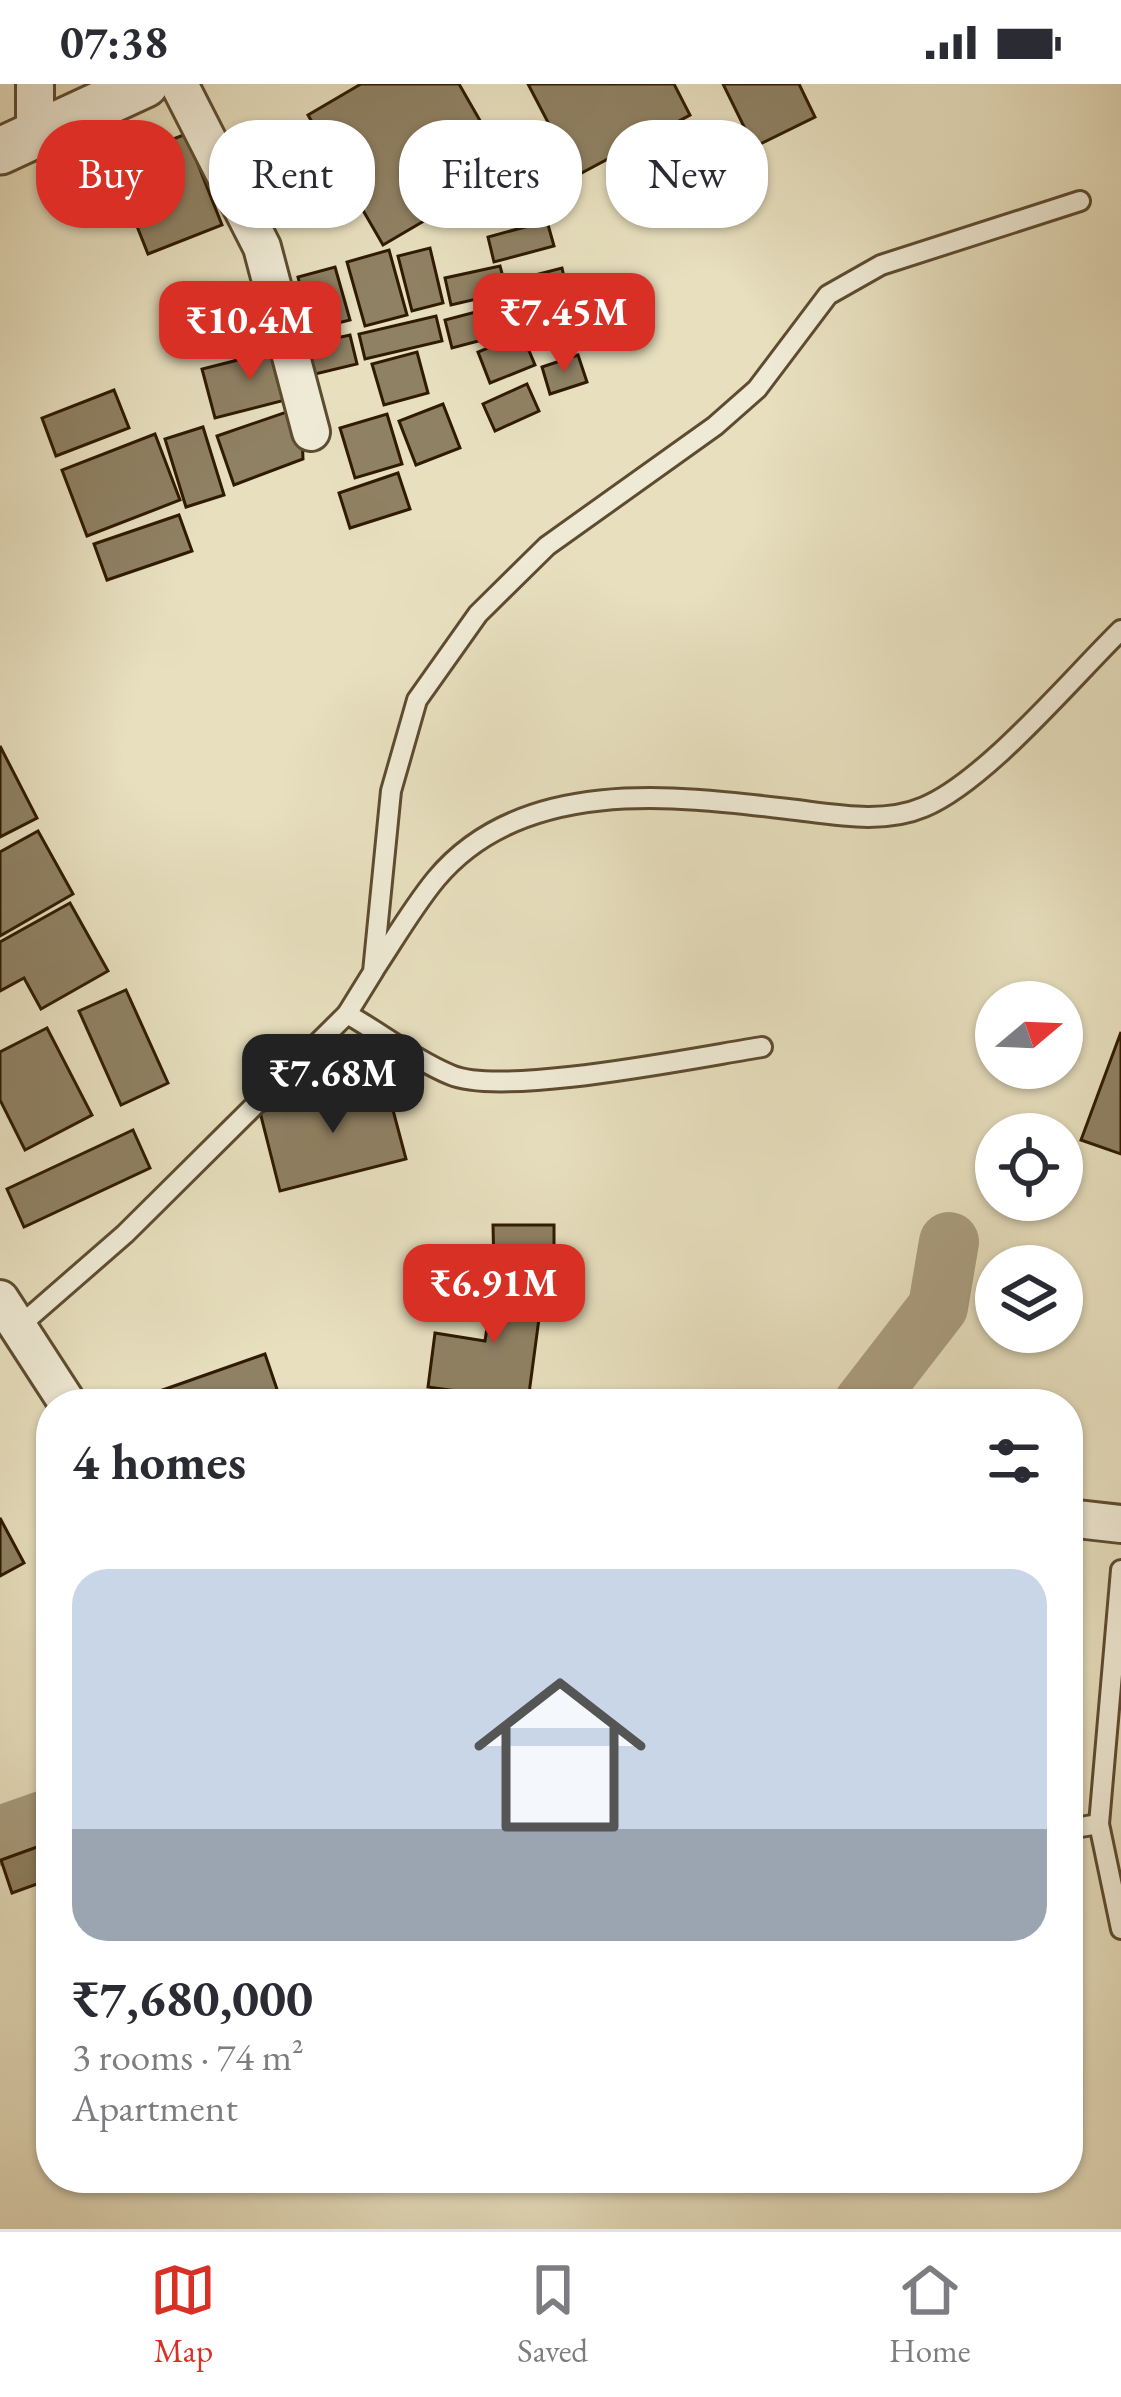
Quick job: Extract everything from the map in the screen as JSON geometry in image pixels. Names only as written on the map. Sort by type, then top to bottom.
[{"type":"street","points":[[18,143],[35,84]]},
{"type":"street","points":[[18,143],[146,84]]},
{"type":"street","points":[[179,84],[262,247],[311,432]]},
{"type":"street","points":[[8,1314],[58,1389]]},
{"type":"street","points":[[1083,1520],[1121,1524]]},
{"type":"lane","points":[[374,972],[392,791],[417,700],[478,614],[547,546],[699,438],[757,389],[828,295],[881,265],[1080,201]]},
{"type":"lane","points":[[8,1314],[125,1234],[347,1014],[438,876],[499,829],[542,809],[694,798],[841,816],[890,817],[925,807],[963,784],[1121,630]]},
{"type":"lane","points":[[347,1014],[453,1076],[480,1080],[616,1070],[762,1047]]},
{"type":"lane","points":[[1121,1570],[1099,1823],[1121,1929]]},
{"type":"lane","points":[[1083,1826],[1099,1823]]},
{"type":"building","points":[[361,84],[459,84],[480,120],[399,120],[399,228],[412,228],[383,245],[373,228],[375,120],[311,120],[308,115]]},
{"type":"building","points":[[528,84],[674,84],[690,115],[681,120],[606,120],[606,160],[582,173],[582,120],[547,120]]},
{"type":"building","points":[[723,84],[799,84],[815,117],[768,140],[768,120],[741,120]]},
{"type":"building","points":[[185,134],[209,192],[209,228],[214,228],[148,254],[138,228],[185,228]]},
{"type":"building","points":[[521,228],[549,228],[554,246],[494,262],[488,237]]},
{"type":"building","points":[[430,248],[443,303],[412,311],[398,256]]},
{"type":"building","points":[[389,250],[407,315],[365,326],[347,262]]},
{"type":"building","points":[[500,266],[507,292],[451,305],[445,278]]},
{"type":"building","points":[[335,267],[350,320],[311,330],[298,277]]},
{"type":"building","points":[[562,268],[567,290],[525,300],[519,279]]},
{"type":"building","points":[[502,305],[509,333],[452,348],[445,320]]},
{"type":"building","points":[[436,316],[442,341],[365,359],[359,334]]},
{"type":"building","points":[[522,334],[535,365],[490,383],[478,352]]},
{"type":"building","points":[[350,335],[357,364],[307,376],[300,346]]},
{"type":"building","points":[[285,348],[297,397],[215,418],[202,369]]},
{"type":"building","points":[[417,352],[428,393],[384,405],[372,364]]},
{"type":"building","points":[[578,355],[587,382],[550,394],[542,367]]},
{"type":"building","points":[[527,384],[539,411],[495,431],[483,404]]},
{"type":"building","points":[[114,390],[129,428],[56,456],[42,418]]},
{"type":"building","points":[[443,404],[460,448],[416,465],[399,421]]},
{"type":"building","points":[[301,407],[303,459],[234,485],[217,436]]},
{"type":"building","points":[[387,414],[402,464],[355,478],[340,428]]},
{"type":"building","points":[[203,427],[224,495],[186,507],[165,439]]},
{"type":"building","points":[[155,434],[180,500],[87,536],[62,470]]},
{"type":"building","points":[[398,473],[410,509],[350,528],[339,493]]},
{"type":"building","points":[[179,515],[192,551],[107,580],[94,544]]},
{"type":"building","points":[[0,746],[37,818],[0,837]]},
{"type":"building","points":[[38,831],[73,894],[0,936],[0,852]]},
{"type":"building","points":[[70,903],[108,971],[41,1009],[24,978],[0,991],[0,942]]},
{"type":"building","points":[[126,990],[168,1083],[121,1105],[79,1011]]},
{"type":"building","points":[[47,1028],[92,1115],[25,1150],[0,1100],[0,1052]]},
{"type":"building","points":[[1121,1032],[1121,1154],[1083,1141]]},
{"type":"building","points":[[385,1080],[406,1159],[280,1191],[260,1112]]},
{"type":"building","points":[[133,1130],[150,1168],[24,1227],[7,1189]]},
{"type":"building","points":[[493,1225],[554,1225],[554,1270],[494,1270]]},
{"type":"building","points":[[495,1274],[544,1281],[530,1389],[428,1387],[435,1333],[485,1341]]},
{"type":"building","points":[[265,1354],[277,1389],[166,1389]]},
{"type":"building","points":[[0,1518],[24,1563],[0,1576]]},
{"type":"building","points":[[36,1847],[36,1884],[12,1893],[1,1860]]},
{"type":"waterway","points":[[875,1389],[938,1307],[949,1242]]},
{"type":"waterway","points":[[0,1836],[36,1823]]}]
